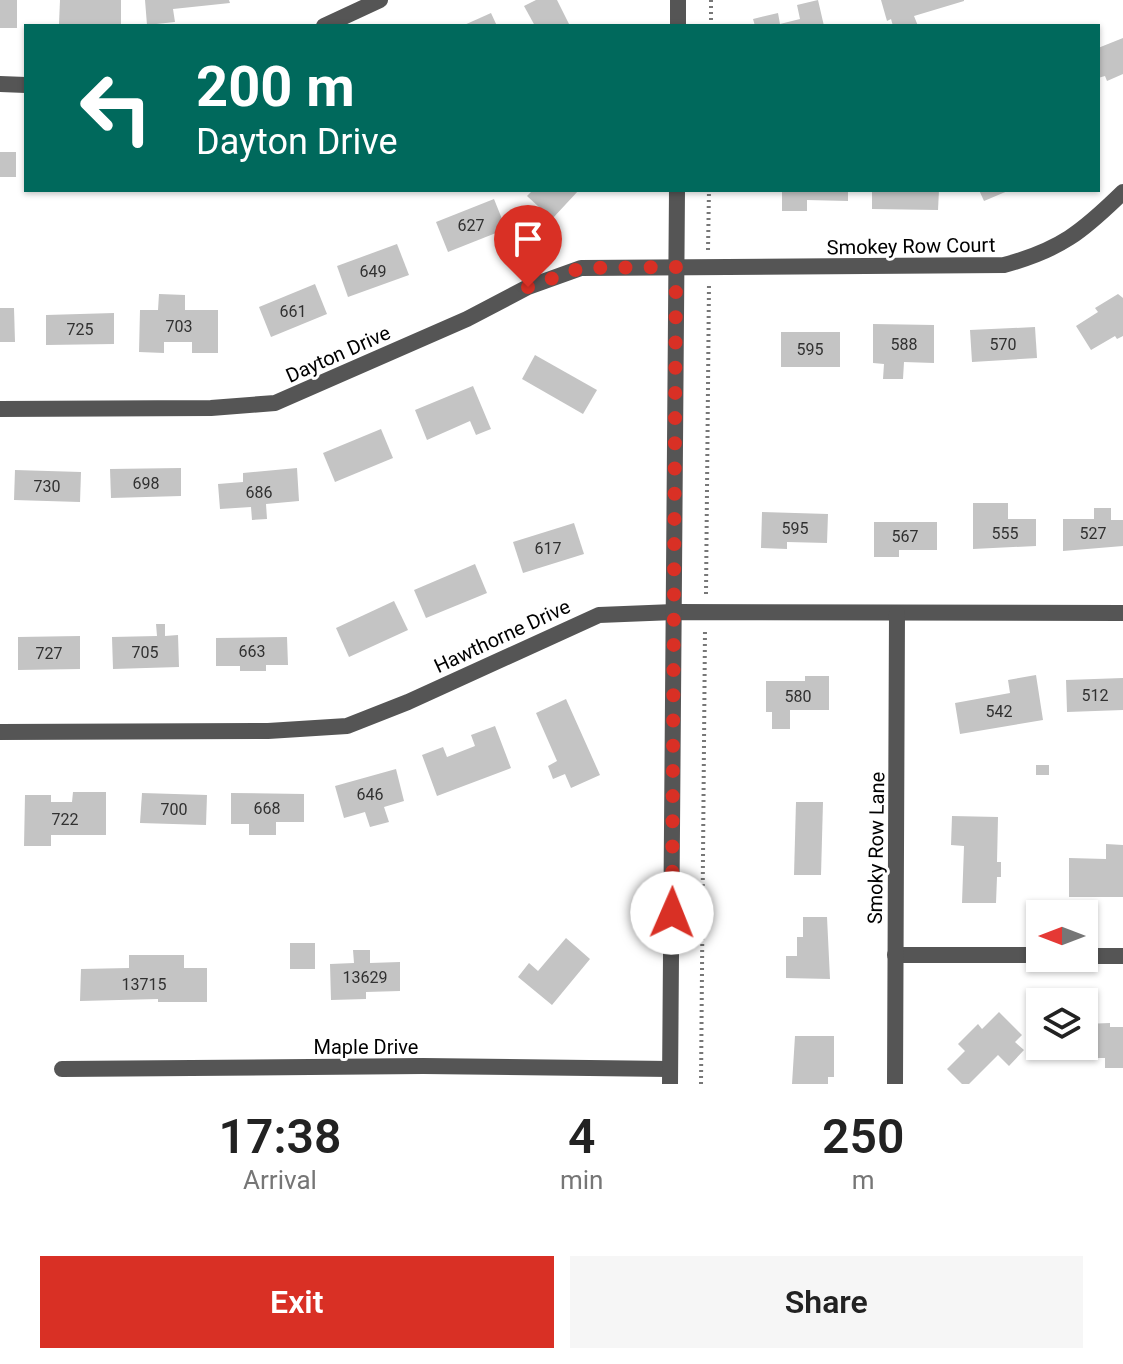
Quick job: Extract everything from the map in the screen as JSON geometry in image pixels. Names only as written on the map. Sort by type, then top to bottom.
[{"type":"street","points":[[328,24],[380,0]]},
{"type":"street","points":[[678,0],[678,24]]},
{"type":"street","points":[[0,84],[24,85]]},
{"type":"street","points":[[670,1077],[677,192]]},
{"type":"street","name":"Smokey Row Court","points":[[676,267],[1004,265],[1042,255],[1085,230],[1123,192]]},
{"type":"street","name":"Dayton Drive","points":[[0,409],[211,408],[275,403],[563,273],[581,268],[676,267]]},
{"type":"street","name":"Hawthorne Drive","points":[[0,732],[268,731],[347,726],[599,615],[674,612],[1123,613]]},
{"type":"street","name":"Smoky Row Lane","points":[[895,1084],[897,613]]},
{"type":"street","points":[[895,955],[1026,955]]},
{"type":"street","points":[[1098,956],[1123,956]]},
{"type":"street","name":"Maple Drive","points":[[62,1069],[238,1076],[670,1077]]},
{"type":"path","points":[[711,0],[711,24]]},
{"type":"path","points":[[709,192],[709,246]]},
{"type":"path","points":[[701,1084],[709,291]]},
{"type":"building","points":[[0,0],[17,0],[17,28],[0,28]]},
{"type":"building","points":[[60,0],[121,0],[121,24],[59,24]]},
{"type":"building","points":[[145,0],[229,0],[230,3],[173,9],[175,22],[147,24]]},
{"type":"building","points":[[536,0],[557,0],[569,24],[534,24],[524,6]]},
{"type":"building","points":[[818,0],[824,24],[780,24],[800,19],[797,5]]},
{"type":"building","points":[[881,0],[964,0],[914,16],[917,24],[892,24],[891,19],[887,21]]},
{"type":"building","points":[[491,13],[496,24],[466,24]]},
{"type":"building","points":[[778,13],[780,24],[754,24],[753,19]]},
{"type":"building","points":[[1123,38],[1123,74],[1107,81],[1105,76],[1100,77],[1100,47]]},
{"type":"building","points":[[0,152],[16,152],[16,177],[0,177]]},
{"type":"building","points":[[531,192],[577,192],[552,219],[527,196]]},
{"type":"building","points":[[782,192],[848,192],[848,201],[807,200],[807,211],[782,211]]},
{"type":"building","points":[[872,192],[939,192],[938,210],[872,209]]},
{"type":"building","points":[[980,192],[1005,192],[984,201]]},
{"type":"building","points":[[494,199],[506,229],[448,252],[436,222]]},
{"type":"building","points":[[397,244],[409,275],[348,297],[337,266]]},
{"type":"building","points":[[315,284],[327,314],[271,337],[259,307]]},
{"type":"building","points":[[159,294],[185,295],[185,310],[218,310],[218,353],[192,353],[192,342],[164,342],[164,353],[139,352],[140,310],[158,310]]},
{"type":"building","points":[[1118,294],[1123,298],[1123,336],[1117,339],[1115,336],[1091,350],[1076,326],[1098,312],[1095,308]]},
{"type":"building","points":[[0,308],[14,308],[15,342],[0,342]]},
{"type":"building","points":[[114,313],[114,344],[46,345],[46,315]]},
{"type":"building","points":[[873,324],[934,325],[934,363],[904,362],[903,379],[883,379],[884,364],[873,363]]},
{"type":"building","points":[[1035,327],[1037,358],[972,362],[970,330]]},
{"type":"building","points":[[781,332],[840,332],[840,367],[781,367]]},
{"type":"building","points":[[535,355],[597,390],[583,414],[522,379]]},
{"type":"building","points":[[473,386],[491,429],[476,435],[470,421],[427,440],[415,410]]},
{"type":"building","points":[[381,429],[393,458],[335,482],[323,453]]},
{"type":"building","points":[[181,468],[181,496],[111,498],[110,469]]},
{"type":"building","points":[[297,468],[299,501],[266,504],[267,519],[252,520],[251,507],[220,509],[218,484],[243,482],[243,473]]},
{"type":"building","points":[[15,470],[81,472],[80,502],[14,500]]},
{"type":"building","points":[[973,503],[1008,503],[1008,519],[1036,519],[1036,546],[973,549]]},
{"type":"building","points":[[1094,508],[1111,508],[1111,520],[1123,520],[1123,546],[1063,551],[1063,519],[1094,519]]},
{"type":"building","points":[[762,512],[828,514],[827,543],[787,542],[787,549],[761,548]]},
{"type":"building","points":[[874,522],[937,522],[937,550],[899,550],[899,557],[874,557]]},
{"type":"building","points":[[574,523],[584,554],[523,573],[513,542]]},
{"type":"building","points":[[475,564],[487,593],[426,618],[414,590]]},
{"type":"building","points":[[394,601],[408,630],[349,657],[336,628]]},
{"type":"building","points":[[156,624],[165,624],[165,636],[178,635],[179,667],[113,669],[112,637],[157,636]]},
{"type":"building","points":[[80,636],[80,669],[18,670],[18,637]]},
{"type":"building","points":[[287,637],[288,665],[266,665],[266,671],[240,671],[240,666],[216,666],[216,638]]},
{"type":"building","points":[[1036,675],[1043,720],[960,734],[955,703],[1010,693],[1008,680]]},
{"type":"building","points":[[805,676],[829,676],[829,710],[790,710],[790,729],[772,729],[772,712],[766,712],[766,681],[805,681]]},
{"type":"building","points":[[1123,678],[1123,710],[1067,712],[1066,680]]},
{"type":"building","points":[[566,699],[600,775],[571,788],[565,774],[553,779],[548,766],[557,761],[536,713]]},
{"type":"building","points":[[495,726],[511,768],[437,796],[422,755],[443,747],[447,757],[475,746],[471,735]]},
{"type":"building","points":[[1036,765],[1049,765],[1049,775],[1036,775]]},
{"type":"building","points":[[396,769],[404,801],[384,807],[389,822],[370,827],[365,812],[344,818],[335,786]]},
{"type":"building","points":[[73,792],[106,792],[106,835],[51,835],[51,846],[24,846],[25,795],[51,795],[51,802],[72,802]]},
{"type":"building","points":[[142,793],[207,795],[206,825],[140,823]]},
{"type":"building","points":[[231,793],[304,794],[304,822],[276,822],[276,835],[249,835],[249,824],[231,824]]},
{"type":"building","points":[[796,802],[823,802],[821,875],[794,875]]},
{"type":"building","points":[[952,816],[998,817],[997,862],[1001,862],[1001,877],[997,877],[996,903],[962,903],[964,846],[951,845]]},
{"type":"building","points":[[1106,844],[1123,845],[1123,897],[1069,897],[1069,858],[1106,859]]},
{"type":"building","points":[[803,917],[827,917],[830,979],[786,978],[786,956],[797,956],[797,937],[803,937]]},
{"type":"building","points":[[566,938],[590,959],[552,1005],[518,977],[529,963],[538,971]]},
{"type":"building","points":[[290,943],[315,943],[315,969],[290,969]]},
{"type":"building","points":[[353,950],[370,950],[370,963],[400,962],[400,991],[366,992],[366,999],[331,1000],[330,964],[354,963]]},
{"type":"building","points":[[129,955],[184,955],[184,968],[207,968],[207,1002],[158,1002],[158,999],[80,1001],[81,969],[129,968]]},
{"type":"building","points":[[999,1012],[1022,1035],[1015,1042],[1024,1050],[1009,1066],[998,1055],[969,1084],[962,1084],[947,1069],[965,1051],[958,1044],[978,1024],[982,1029]]},
{"type":"building","points":[[1098,1023],[1123,1027],[1123,1068],[1105,1068],[1105,1058],[1098,1058]]},
{"type":"building","points":[[795,1036],[834,1036],[834,1077],[828,1077],[828,1084],[792,1084]]},
{"type":"route","points":[[528,287],[581,268],[676,267],[672,913]]}]
